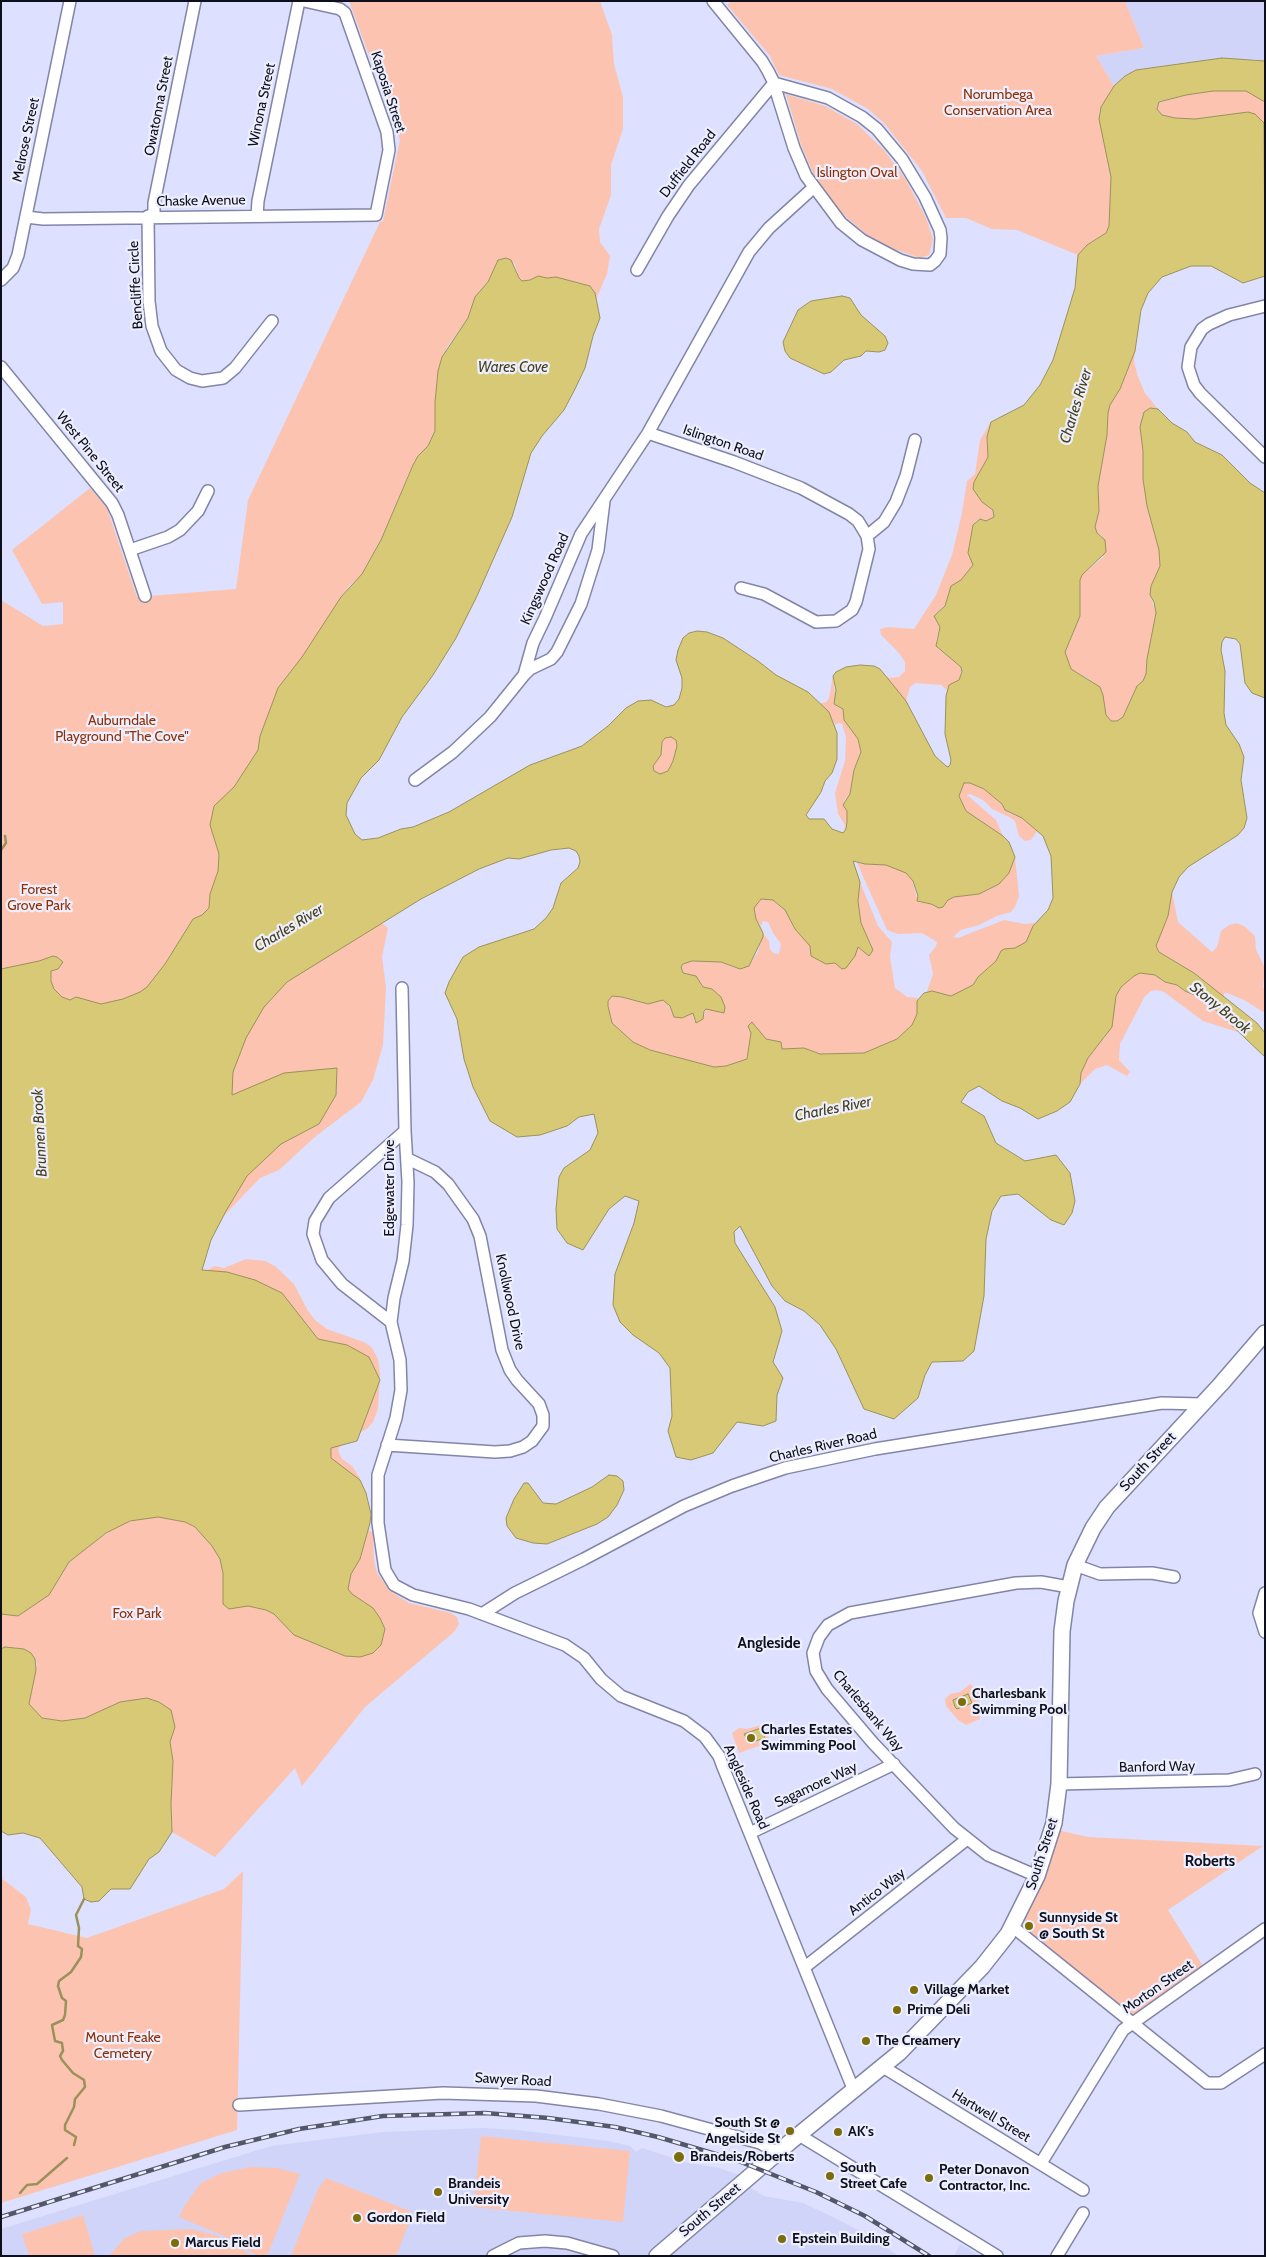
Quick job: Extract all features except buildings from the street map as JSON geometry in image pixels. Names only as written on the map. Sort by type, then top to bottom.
[{"type":"main road","name":"South Street","points":[[658,2256],[799,2135],[883,2067],[982,1967],[1013,1927],[1037,1876],[1053,1829],[1059,1784],[1062,1631],[1069,1587],[1075,1566],[1093,1528],[1107,1507],[1201,1404],[1222,1384],[1265,1333]]},
{"type":"street","name":"Melrose Street","points":[[1,280],[10,272],[17,260],[70,1]]},
{"type":"street","name":"Owatonna Street","points":[[151,216],[195,1]]},
{"type":"street","name":"Winona Street","points":[[257,215],[258,201],[299,1]]},
{"type":"street","name":"Kaposia Street","points":[[304,1],[342,11],[348,19],[388,138],[389,150],[376,215]]},
{"type":"street","points":[[713,1],[762,61],[774,83],[794,148],[813,188],[831,212],[850,232],[887,255],[922,266],[930,265],[936,261],[940,254],[940,230],[925,197],[906,165],[877,129],[862,117],[828,98],[774,83]]},
{"type":"street","name":"Duffield Road","points":[[637,270],[668,216],[689,185],[774,83]]},
{"type":"street","points":[[648,433],[749,252],[769,228],[813,188]]},
{"type":"street","name":"Chaske Avenue","points":[[26,217],[43,219],[151,216],[376,215]]},
{"type":"street","name":"Bencliffe Circle","points":[[151,216],[149,301],[152,326],[158,346],[176,370],[196,380],[207,382],[223,378],[235,368],[272,321]]},
{"type":"street","points":[[1265,306],[1229,316],[1202,329],[1191,347],[1188,367],[1194,385],[1200,393],[1265,457]]},
{"type":"street","name":"West Pine Street","points":[[1,367],[109,499],[118,515],[144,596]]},
{"type":"street","name":"Kingswood Road","points":[[524,674],[533,643],[580,534],[605,500],[648,433]]},
{"type":"street","name":"Islington Road","points":[[648,433],[734,462],[801,488],[849,514],[858,521],[867,536]]},
{"type":"street","points":[[741,588],[764,594],[816,622],[836,621],[852,610],[856,602],[869,549],[867,536],[884,522],[896,502],[906,476],[915,440]]},
{"type":"street","points":[[130,550],[168,537],[180,530],[198,511],[208,490]]},
{"type":"street","name":"Kingswood Road","points":[[415,780],[452,752],[490,717],[524,674],[551,659],[556,652],[581,604],[598,550],[605,500]]},
{"type":"street","name":"Edgewater Drive","points":[[402,988],[405,1131],[408,1159],[406,1245],[394,1298],[392,1322],[400,1360],[401,1390],[396,1418],[378,1475],[378,1522],[385,1570],[394,1585],[413,1595],[482,1614]]},
{"type":"street","points":[[392,1322],[342,1284],[322,1260],[313,1234],[315,1221],[329,1198],[405,1131]]},
{"type":"street","name":"Knollwood Drive","points":[[387,1445],[510,1452],[523,1448],[532,1442],[543,1426],[543,1415],[539,1404],[510,1370],[502,1350],[483,1250],[473,1219],[448,1184],[435,1172],[408,1159]]},
{"type":"street","name":"Charles River Road","points":[[482,1614],[508,1596],[604,1549],[684,1506],[732,1486],[786,1468],[867,1450],[1162,1403],[1201,1404]]},
{"type":"street","points":[[1075,1566],[1100,1574],[1152,1573],[1174,1576]]},
{"type":"street","name":"Charlesbank Way","points":[[1037,1876],[995,1858],[966,1840],[894,1764],[827,1689],[816,1671],[813,1658],[814,1649],[828,1625],[841,1616],[865,1609],[1016,1583],[1040,1582],[1069,1587]]},
{"type":"street","points":[[1265,1593],[1258,1612],[1265,1632]]},
{"type":"street","name":"Angleside Road","points":[[482,1614],[564,1645],[584,1658],[601,1679],[621,1696],[695,1728],[705,1737],[718,1756],[854,2091]]},
{"type":"street","name":"Sagamore Way","points":[[750,1833],[894,1764]]},
{"type":"street","name":"Banford Way","points":[[1059,1784],[1229,1780],[1255,1774]]},
{"type":"street","name":"Antico Way","points":[[805,1967],[966,1840]]},
{"type":"street","points":[[1013,1927],[1199,2078],[1210,2084],[1220,2083],[1265,2054]]},
{"type":"street","name":"Morton Street","points":[[1041,2164],[1120,2035],[1132,2023],[1265,1930]]},
{"type":"street","name":"Hartwell Street","points":[[883,2067],[1083,2190]]},
{"type":"street","name":"Sawyer Road","points":[[239,2105],[443,2093],[536,2096],[615,2106],[684,2121],[760,2143],[778,2153]]},
{"type":"street","points":[[799,2135],[997,2256]]},
{"type":"street","points":[[1056,2256],[1083,2213]]},
{"type":"street","points":[[493,2256],[519,2244],[544,2241],[567,2243],[613,2256]]},
{"type":"shaded area","points":[[1125,1],[1265,1],[1265,61],[1254,59],[1188,62],[1136,70],[1125,76],[1114,86],[1096,56],[1144,48]]},
{"type":"shaded area","name":"Brandeis University","points":[[482,2128],[517,2130],[608,2141],[630,2146],[636,2152],[642,2148],[689,2163],[719,2168],[748,2178],[743,2183],[764,2196],[803,2203],[837,2219],[875,2239],[898,2256],[1,2256],[1,2229],[271,2146],[383,2132]]},
{"type":"shaded area","points":[[960,2244],[980,2256],[954,2256]]},
{"type":"green space","name":"Auburndale Playground \"The Cove\"","points":[[349,1],[600,1],[612,35],[614,64],[623,97],[623,129],[611,165],[611,195],[599,229],[600,242],[610,256],[607,274],[596,299],[593,288],[577,282],[542,277],[522,281],[519,279],[515,264],[502,258],[498,260],[488,282],[475,297],[468,318],[447,347],[438,371],[435,431],[428,446],[418,456],[409,473],[381,540],[363,574],[349,586],[302,657],[278,688],[260,736],[258,750],[234,787],[225,796],[234,851],[210,894],[209,908],[202,915],[193,919],[165,964],[129,1011],[73,1005],[7,969],[1,969],[1,600],[43,626],[63,624],[63,602],[42,604],[12,550],[90,488],[107,508],[137,597],[236,589],[248,500],[380,222],[383,221],[400,140]]},
{"type":"green space","name":"Norumbega Conservation Area","points":[[732,1],[1125,1],[1144,48],[1096,56],[1114,86],[1099,112],[1111,177],[1109,226],[1106,233],[1087,245],[1078,255],[1017,230],[992,229],[966,218],[946,218],[922,171],[884,123],[868,109],[832,89],[779,75],[770,56],[727,5]]},
{"type":"green space","points":[[1213,91],[1246,91],[1257,96],[1265,102],[1265,126],[1264,123],[1214,116],[1195,119],[1175,118],[1162,115],[1157,109],[1159,103],[1186,95]]},
{"type":"green space","name":"Islington Oval","points":[[786,94],[825,106],[857,124],[884,150],[906,180],[926,218],[933,239],[929,255],[920,258],[891,248],[866,234],[846,217],[827,195],[813,173],[801,145]]},
{"type":"green space","points":[[1135,351],[1134,361],[1138,377],[1145,393],[1158,409],[1150,408],[1140,427],[1143,451],[1143,479],[1147,506],[1159,550],[1160,566],[1151,586],[1150,595],[1156,613],[1146,674],[1143,681],[1137,686],[1123,717],[1117,721],[1111,721],[1105,715],[1103,695],[1089,679],[1071,669],[1065,652],[1080,616],[1080,580],[1082,575],[1103,557],[1102,536],[1097,533],[1095,527],[1099,511],[1098,486],[1107,435],[1108,413]]},
{"type":"green space","points":[[991,422],[987,437],[988,457],[974,482],[973,489],[988,507],[993,510],[994,517],[986,521],[982,519],[976,521],[973,525],[968,553],[973,565],[962,580],[949,591],[945,606],[935,614],[940,627],[936,640],[938,649],[947,654],[961,667],[961,677],[957,682],[949,685],[947,690],[941,685],[916,683],[910,687],[906,701],[885,676],[890,678],[899,677],[905,671],[905,662],[881,635],[880,629],[887,627],[914,629],[936,595],[952,555],[967,481],[975,474],[980,440]]},
{"type":"green space","points":[[833,676],[836,706],[843,709],[844,720],[858,739],[861,752],[854,770],[850,794],[844,801],[847,811],[847,827],[844,831],[845,825],[838,814],[835,793],[845,761],[846,737],[842,724],[835,725],[829,712],[819,704],[826,702],[829,698]]},
{"type":"green space","points":[[671,737],[676,740],[677,746],[673,761],[668,771],[660,774],[654,771],[653,766],[661,755],[662,742],[665,738]]},
{"type":"green space","points":[[964,783],[970,783],[984,789],[993,795],[1009,813],[1022,818],[1037,831],[1031,840],[1025,841],[1019,836],[1015,821],[992,809],[983,800],[970,794],[967,795],[996,820],[1003,836],[966,811],[959,796]]},
{"type":"green space","points":[[1015,857],[1019,896],[1015,907],[1011,912],[961,930],[953,937],[958,938],[1004,920],[1024,924],[1035,923],[1029,939],[1019,947],[1004,949],[996,962],[978,977],[973,985],[956,995],[947,996],[927,991],[933,974],[929,955],[937,942],[922,933],[898,934],[887,930],[857,863],[886,865],[900,869],[911,876],[918,902],[931,904],[935,907],[943,907],[948,900],[954,897],[979,894],[999,884],[1009,873]]},
{"type":"green space","points":[[860,882],[878,926],[892,942],[890,957],[895,988],[907,997],[918,998],[917,1014],[912,1025],[897,1039],[864,1053],[820,1054],[804,1048],[782,1049],[781,1042],[766,1039],[756,1025],[751,1033],[747,1059],[726,1066],[714,1067],[650,1050],[633,1042],[612,1023],[608,1001],[612,996],[648,1004],[661,999],[667,1002],[674,1017],[682,1018],[693,1013],[694,1021],[704,1017],[706,1009],[725,1007],[721,997],[714,991],[703,987],[698,979],[692,975],[683,973],[681,967],[687,962],[707,961],[721,962],[735,968],[745,968],[749,966],[758,952],[763,933],[769,941],[770,949],[773,953],[779,954],[781,944],[768,922],[763,921],[761,926],[756,919],[754,908],[761,899],[773,900],[785,910],[795,929],[808,942],[810,954],[814,958],[829,964],[838,964],[852,960],[858,947],[863,952],[872,946],[861,923],[858,901]]},
{"type":"green space","points":[[1172,892],[1178,922],[1212,952],[1217,947],[1221,931],[1229,925],[1237,923],[1244,926],[1255,936],[1256,950],[1265,968],[1263,987],[1265,991],[1265,1013],[1244,1000],[1227,993],[1224,993],[1224,998],[1194,973],[1157,950],[1156,941],[1168,916]]},
{"type":"green space","points":[[378,924],[383,924],[388,928],[382,957],[386,987],[383,1045],[373,1080],[361,1102],[316,1136],[279,1170],[260,1178],[218,1222],[228,1054],[285,977]]},
{"type":"green space","points":[[1140,973],[1155,975],[1204,999],[1238,1032],[1203,1021],[1164,992],[1151,991],[1145,996],[1120,1044],[1119,1060],[1130,1072],[1127,1076],[1107,1065],[1095,1069],[1080,1084],[1081,1073],[1088,1058],[1106,1036],[1116,996],[1121,987]]},
{"type":"green space","name":"Fox Park","points":[[246,1259],[265,1261],[275,1266],[294,1284],[308,1311],[316,1321],[327,1329],[366,1343],[372,1348],[378,1359],[380,1373],[378,1409],[373,1422],[367,1429],[342,1442],[338,1450],[342,1459],[352,1466],[360,1478],[362,1492],[352,1572],[360,1559],[368,1530],[373,1533],[374,1560],[377,1573],[391,1592],[409,1603],[451,1613],[457,1617],[459,1624],[454,1632],[365,1707],[302,1786],[295,1768],[215,1857],[172,1832],[173,1761],[170,1742],[173,1734],[126,1701],[114,1704],[101,1712],[85,1718],[62,1721],[42,1718],[29,1704],[37,1664],[31,1653],[18,1648],[5,1647],[1,1649],[1,1614],[18,1616],[49,1595],[69,1562],[86,1547],[120,1525],[146,1517],[158,1517],[185,1522],[197,1529],[207,1270],[215,1266],[224,1268]]},
{"type":"green space","name":"Charlesbank Swimming Pool","points":[[970,1684],[978,1691],[980,1719],[966,1725],[958,1720],[946,1706],[945,1699],[950,1694],[960,1692]]},
{"type":"green space","name":"Charles Estates Swimming Pool","points":[[761,1725],[765,1727],[770,1742],[739,1753],[732,1733],[739,1728],[747,1729]]},
{"type":"green space","points":[[1053,1829],[1088,1837],[1263,1846],[1168,1910],[1206,1971],[1132,2023],[1013,1927]]},
{"type":"green space","name":"Mount Feake Cemetery","points":[[243,1871],[237,2130],[1,2203],[1,1878],[26,1897],[31,1910],[28,1924],[87,1938],[224,1889]]},
{"type":"green space","points":[[481,2136],[630,2151],[623,2222],[473,2207]]},
{"type":"green space","points":[[250,2167],[277,2168],[300,2174],[268,2254],[259,2256],[234,2244],[252,2256],[109,2256],[125,2238],[141,2231],[191,2229],[216,2235],[227,2241],[226,2237],[179,2217],[201,2183],[222,2173]]},
{"type":"green space","name":"Gordon Field","points":[[326,2178],[410,2211],[408,2226],[396,2256],[291,2256],[318,2189]]},
{"type":"green space","points":[[83,2215],[95,2256],[29,2256],[22,2234]]},
{"type":"water","points":[[1222,58],[1265,61],[1265,102],[1246,91],[1213,91],[1159,102],[1157,109],[1162,115],[1195,119],[1248,112],[1255,114],[1264,123],[1265,276],[1243,283],[1211,266],[1191,266],[1162,277],[1148,293],[1141,310],[1135,351],[1108,413],[1107,435],[1098,486],[1099,511],[1095,527],[1097,533],[1105,540],[1106,552],[1082,575],[1080,580],[1080,616],[1065,652],[1071,669],[1100,687],[1106,715],[1111,721],[1117,721],[1123,717],[1137,686],[1143,681],[1146,674],[1156,613],[1154,602],[1150,595],[1151,586],[1160,566],[1159,550],[1147,506],[1143,479],[1143,451],[1140,427],[1144,412],[1150,408],[1158,409],[1172,423],[1187,432],[1195,442],[1222,455],[1250,483],[1265,493],[1265,698],[1252,693],[1245,683],[1240,644],[1236,639],[1225,637],[1221,650],[1225,671],[1224,713],[1226,725],[1239,744],[1244,757],[1241,780],[1247,818],[1244,828],[1238,835],[1188,867],[1179,877],[1172,892],[1168,916],[1156,946],[1159,952],[1194,973],[1257,1023],[1265,1033],[1265,1057],[1204,999],[1185,991],[1177,985],[1165,982],[1155,975],[1140,973],[1121,987],[1116,996],[1112,1027],[1088,1058],[1081,1073],[1080,1084],[1070,1102],[1057,1111],[1038,1119],[1020,1108],[1002,1101],[979,1086],[968,1092],[961,1102],[984,1116],[996,1143],[1025,1161],[1056,1155],[1070,1173],[1075,1201],[1072,1213],[1064,1225],[1051,1220],[1018,1194],[1001,1196],[992,1211],[986,1239],[984,1296],[974,1351],[963,1361],[932,1362],[925,1375],[918,1398],[894,1419],[864,1409],[836,1349],[820,1325],[804,1311],[785,1301],[772,1286],[740,1226],[734,1232],[735,1243],[775,1307],[782,1331],[773,1362],[783,1378],[777,1395],[776,1421],[763,1426],[737,1422],[713,1453],[691,1460],[676,1457],[668,1431],[672,1416],[670,1368],[659,1353],[633,1335],[620,1322],[613,1305],[615,1274],[634,1223],[639,1201],[625,1196],[609,1209],[583,1250],[567,1243],[557,1229],[556,1209],[559,1177],[564,1168],[590,1150],[598,1133],[594,1114],[579,1117],[567,1126],[540,1135],[517,1137],[490,1121],[473,1087],[464,1059],[457,1019],[445,993],[463,957],[479,947],[534,929],[546,918],[553,908],[561,883],[578,868],[579,856],[576,851],[569,848],[551,850],[519,859],[508,858],[479,869],[421,899],[287,982],[264,1007],[246,1038],[233,1072],[232,1095],[284,1073],[337,1068],[336,1095],[319,1124],[281,1144],[247,1176],[211,1240],[202,1270],[227,1272],[255,1280],[282,1293],[318,1339],[347,1345],[369,1357],[380,1380],[357,1441],[331,1448],[331,1458],[360,1480],[366,1493],[371,1514],[370,1523],[360,1559],[351,1574],[348,1589],[352,1594],[373,1608],[380,1618],[385,1629],[381,1645],[373,1653],[360,1657],[345,1656],[294,1635],[274,1614],[266,1610],[248,1606],[229,1609],[223,1604],[223,1573],[220,1559],[212,1546],[195,1527],[185,1522],[158,1517],[130,1521],[106,1533],[69,1562],[49,1595],[18,1616],[1,1614],[1,969],[53,956],[63,962],[58,969],[51,971],[51,981],[54,989],[62,997],[70,1000],[76,997],[101,1004],[123,999],[147,987],[165,964],[193,919],[202,915],[209,908],[210,894],[218,871],[219,854],[210,825],[214,806],[234,787],[258,750],[260,736],[278,688],[302,657],[341,597],[362,574],[381,540],[413,465],[418,456],[428,446],[435,431],[435,402],[438,371],[442,357],[468,318],[475,297],[488,282],[498,260],[506,258],[511,260],[522,281],[538,276],[556,277],[590,286],[595,293],[600,318],[593,336],[585,368],[575,389],[564,410],[542,436],[531,453],[512,517],[456,638],[433,675],[402,717],[379,760],[361,778],[347,803],[346,815],[355,834],[362,840],[378,838],[401,829],[413,827],[449,812],[530,765],[582,746],[608,726],[626,708],[638,701],[651,700],[666,707],[674,705],[679,699],[682,688],[682,678],[676,660],[678,650],[683,638],[689,633],[697,631],[707,632],[723,638],[776,675],[808,692],[829,712],[837,733],[837,759],[832,773],[825,781],[821,792],[806,815],[809,819],[824,819],[832,829],[843,833],[846,829],[847,811],[843,805],[850,794],[854,770],[861,752],[858,739],[844,720],[843,709],[834,704],[836,690],[833,676],[836,672],[846,667],[860,665],[874,666],[880,669],[906,701],[935,756],[946,766],[950,765],[951,760],[945,734],[946,696],[949,685],[959,680],[962,672],[961,667],[936,646],[940,627],[934,616],[945,606],[951,586],[961,580],[973,565],[968,553],[973,525],[980,519],[986,521],[994,517],[993,510],[982,502],[973,489],[974,482],[988,457],[987,437],[991,422],[1024,405],[1040,385],[1053,360],[1075,288],[1078,255],[1087,245],[1106,233],[1109,226],[1111,177],[1099,119],[1101,107],[1114,86],[1125,76],[1136,70]],"holes":[[[671,737],[676,740],[677,746],[673,761],[668,771],[660,774],[654,771],[653,766],[661,755],[662,742],[665,738]],[[964,783],[970,783],[984,789],[1002,804],[1005,810],[1022,818],[1043,836],[1051,856],[1053,898],[1048,910],[1033,926],[1026,942],[1015,948],[1001,951],[996,961],[978,977],[973,985],[951,996],[932,991],[924,993],[917,1001],[917,1014],[912,1025],[897,1039],[864,1053],[820,1054],[804,1048],[782,1049],[781,1042],[766,1039],[752,1022],[748,1026],[751,1033],[747,1059],[726,1066],[714,1067],[650,1050],[633,1042],[612,1023],[608,1006],[608,1001],[612,996],[648,1004],[663,1000],[670,1006],[674,1017],[682,1018],[693,1013],[696,1023],[703,1019],[706,1009],[724,1013],[725,1007],[721,997],[712,989],[703,987],[696,976],[683,973],[681,967],[683,964],[692,961],[721,962],[740,969],[749,966],[763,937],[754,908],[761,899],[773,900],[785,910],[795,929],[810,946],[811,956],[826,964],[835,963],[842,969],[846,968],[855,956],[858,947],[869,956],[873,950],[861,923],[858,901],[860,882],[853,861],[865,864],[886,865],[906,873],[913,881],[918,896],[917,901],[939,908],[943,907],[948,900],[954,897],[979,894],[999,884],[1009,873],[1015,857],[1009,842],[1003,836],[966,811],[959,796]]]},
{"type":"water","points":[[842,296],[850,298],[861,315],[885,336],[888,343],[885,350],[879,352],[866,351],[861,356],[844,360],[831,372],[824,374],[790,358],[785,351],[783,342],[798,310],[811,301]]},
{"type":"water","points":[[609,1475],[617,1476],[623,1481],[624,1490],[617,1505],[608,1517],[597,1524],[547,1544],[533,1543],[516,1538],[507,1526],[506,1518],[514,1499],[524,1483],[528,1483],[543,1503],[556,1504],[592,1487]]},
{"type":"water","points":[[5,1647],[24,1649],[31,1653],[35,1659],[36,1670],[29,1704],[42,1718],[62,1721],[85,1718],[120,1702],[147,1698],[159,1702],[171,1710],[175,1727],[170,1742],[173,1761],[172,1832],[159,1852],[149,1859],[130,1889],[111,1889],[99,1901],[91,1902],[84,1899],[82,1887],[40,1838],[23,1833],[8,1835],[1,1831],[1,1649]]},
{"type":"water","name":"Charlesbank Swimming Pool","points":[[968,1694],[972,1703],[957,1709],[953,1700]]},
{"type":"water","points":[[761,1728],[765,1738],[749,1743],[744,1734]]},
{"type":"waterway","points":[[1,850],[6,843],[5,836]]},
{"type":"waterway","points":[[74,2145],[76,2137],[65,2130],[65,2125],[74,2107],[75,2099],[85,2087],[84,2080],[73,2073],[62,2060],[60,2056],[63,2051],[62,2043],[55,2041],[52,2025],[63,2020],[65,2015],[66,2001],[62,1998],[58,1986],[59,1981],[71,1972],[81,1957],[82,1949],[78,1946],[79,1928],[76,1915],[84,1899]]},
{"type":"waterway","points":[[20,2193],[27,2185],[37,2184],[67,2158]]},
{"type":"railway","points":[[1,2217],[225,2147],[299,2129],[383,2116],[485,2113],[548,2118],[615,2127],[658,2137],[736,2160],[816,2192],[865,2216],[929,2256]]},
{"type":"place","name":"Charlesbank Swimming Pool","points":[[962,1702]]},
{"type":"place","name":"Charles Estates Swimming Pool","points":[[751,1738]]},
{"type":"place","name":"Sunnyside St @ South St","points":[[1029,1926]]},
{"type":"place","name":"Village Market","points":[[914,1990]]},
{"type":"place","name":"Prime Deli","points":[[897,2010]]},
{"type":"place","name":"The Creamery","points":[[866,2041]]},
{"type":"place","name":"South St @ Angelside St","points":[[790,2131]]},
{"type":"place","name":"AK's","points":[[838,2132]]},
{"type":"place","name":"Brandeis/Roberts","points":[[679,2157]]},
{"type":"place","name":"South Street Cafe","points":[[830,2176]]},
{"type":"place","name":"Peter Donavon Contractor, Inc.","points":[[929,2178]]},
{"type":"place","name":"Brandeis University","points":[[438,2192]]},
{"type":"place","name":"Gordon Field","points":[[357,2218]]},
{"type":"place","name":"Epstein Building","points":[[782,2239]]},
{"type":"place","name":"Marcus Field","points":[[175,2243]]},
{"type":"district","name":"Angleside","points":[[769,1644]]},
{"type":"district","name":"Roberts","points":[[1210,1862]]},
{"type":"water label","name":"Wares Cove","points":[[513,368]]},
{"type":"water label","name":"Charles River","points":[[1076,406]]},
{"type":"water label","name":"Charles River","points":[[289,928]]},
{"type":"water label","name":"Stony Brook","points":[[1220,1008]]},
{"type":"water label","name":"Charles River","points":[[833,1109]]},
{"type":"water label","name":"Brunnen Brook","points":[[40,1133]]},
{"type":"park label","name":"Forest Grove Park","points":[[39,898]]}]
